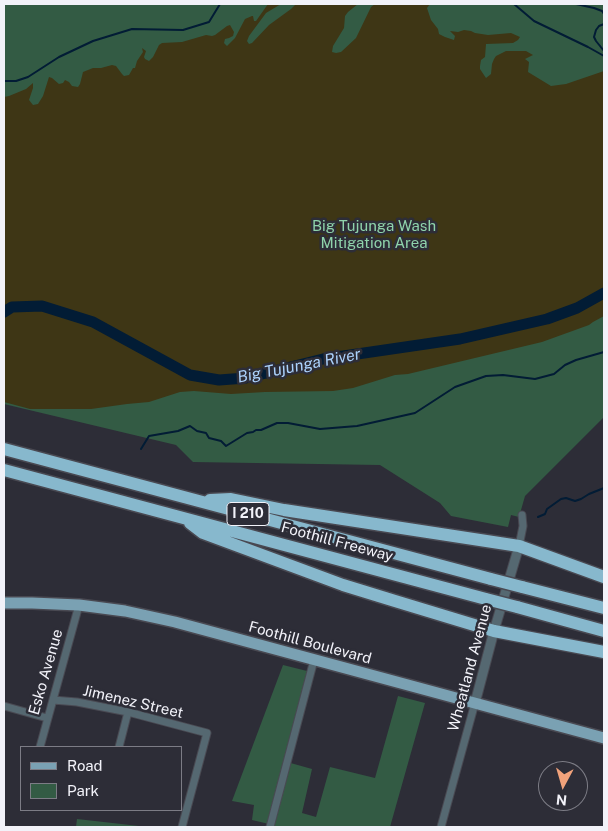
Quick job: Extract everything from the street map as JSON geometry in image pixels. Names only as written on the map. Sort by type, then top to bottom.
[{"type":"highway","name":"Foothill Freeway","points":[[4,449],[491,580],[604,608]]},
{"type":"highway","name":"Foothill Freeway","points":[[4,470],[604,631]]},
{"type":"highway","points":[[195,500],[231,499],[284,510],[519,546],[604,577]]},
{"type":"highway","points":[[184,518],[203,533],[343,585],[494,631],[604,652]]},
{"type":"main road","name":"Foothill Boulevard","points":[[4,603],[79,605],[118,610],[175,622],[604,738]]},
{"type":"street","name":"Wheatland Avenue","points":[[441,827],[519,546],[523,526],[522,515]]},
{"type":"street","name":"Esko Avenue","points":[[40,746],[79,605]]},
{"type":"street","points":[[270,827],[314,660]]},
{"type":"street","name":"Jimenez Street","points":[[54,700],[77,702],[128,712],[207,733],[182,827]]},
{"type":"street","points":[[4,706],[47,718]]},
{"type":"street","points":[[119,746],[128,712]]},
{"type":"green space","name":"Big Tujunga Wash Mitigation Area","points":[[4,4],[604,4],[604,417],[525,496],[519,517],[511,515],[508,527],[451,516],[440,503],[380,465],[193,462],[176,445],[4,404]]},
{"type":"green space","points":[[283,665],[311,672],[287,762],[312,769],[302,813],[316,817],[330,767],[375,778],[398,696],[425,703],[390,827],[269,827],[269,824],[252,820],[254,805],[232,801]]},
{"type":"green space","points":[[77,819],[139,826],[76,827]]},
{"type":"sand","name":"Big Tujunga Wash Mitigation Area","points":[[268,4],[281,4],[266,13],[249,36],[247,41],[249,44],[269,25],[296,4],[358,4],[345,16],[344,28],[333,46],[332,52],[336,53],[341,52],[356,38],[371,7],[375,4],[430,4],[427,8],[431,20],[438,29],[439,34],[445,37],[454,40],[455,36],[450,31],[458,32],[464,30],[488,35],[511,33],[520,37],[513,43],[486,44],[485,57],[481,60],[480,69],[486,78],[491,74],[492,64],[496,56],[506,51],[526,51],[533,55],[525,59],[529,62],[528,72],[551,86],[566,84],[604,71],[604,316],[589,325],[542,342],[408,374],[395,375],[353,388],[333,391],[231,394],[194,391],[180,392],[149,402],[91,409],[30,409],[4,402],[4,97],[26,89],[33,83],[29,100],[33,105],[38,104],[43,96],[49,77],[59,84],[65,80],[72,86],[78,87],[83,72],[93,68],[112,65],[116,66],[124,76],[129,75],[143,52],[142,48],[146,51],[145,59],[149,61],[162,43],[182,42],[206,35],[212,36],[230,25],[234,32],[233,36],[225,39],[224,43],[227,46],[235,38],[245,19],[253,16],[254,21],[256,21]]},
{"type":"waterway","points":[[4,81],[16,81],[28,77],[59,57],[93,41],[132,29],[183,30],[209,22],[220,4]]},
{"type":"waterway","points":[[514,4],[534,21],[604,56]]},
{"type":"waterway","points":[[576,4],[594,8],[602,11],[604,14]]},
{"type":"waterway","points":[[604,21],[604,24],[596,30],[594,37],[604,51]]},
{"type":"waterway","name":"Big Tujunga River","points":[[4,312],[12,307],[42,306],[93,322],[190,375],[219,380],[246,378],[323,359],[460,339],[547,319],[577,308],[604,293]]},
{"type":"waterway","points":[[141,449],[149,436],[178,431],[190,426],[197,431],[206,433],[209,438],[221,441],[226,446],[247,433],[261,430],[277,423],[288,423],[320,429],[357,426],[415,413],[455,387],[486,376],[503,375],[535,379],[554,374],[565,365],[576,360],[604,352]]},
{"type":"waterway","points":[[538,517],[545,514],[547,509],[561,499],[566,498],[575,501],[604,488]]}]
